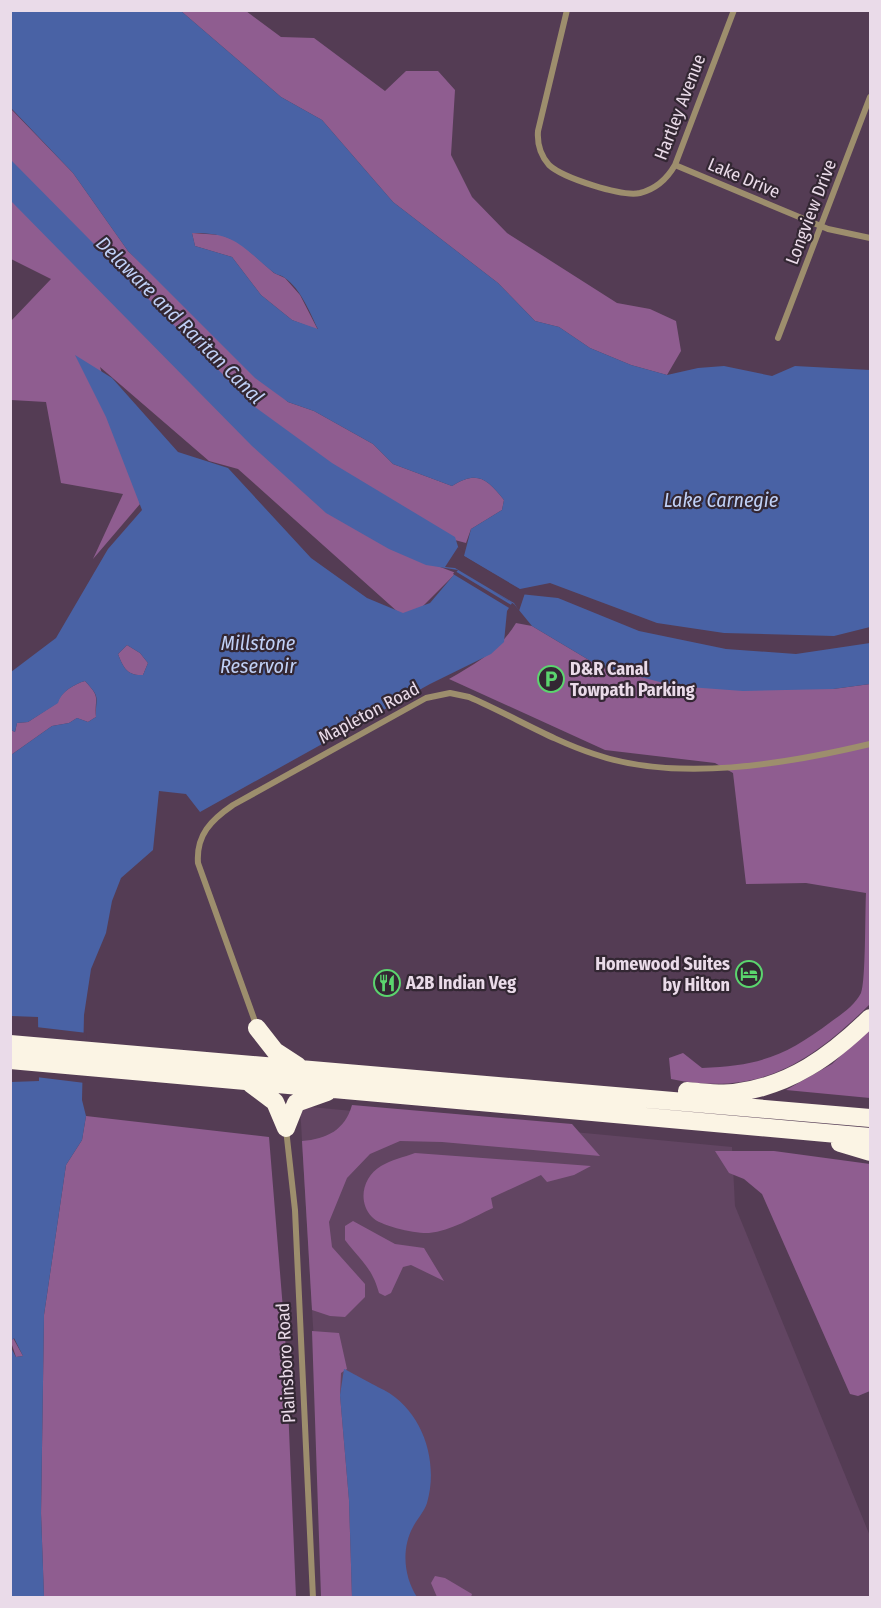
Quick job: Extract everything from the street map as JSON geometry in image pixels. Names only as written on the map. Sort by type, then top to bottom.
[{"type":"highway","points":[[660,1098],[673,1091],[732,1093],[784,1080],[830,1055],[870,1018]]},
{"type":"highway","points":[[230,1064],[254,1050],[257,1028]]},
{"type":"highway","points":[[257,1028],[275,1051],[286,1060],[303,1068]]},
{"type":"highway","points":[[10,1044],[33,1054],[63,1057],[303,1068],[870,1118]]},
{"type":"highway","points":[[10,1060],[33,1054]]},
{"type":"highway","points":[[89,1059],[126,1071],[804,1133],[870,1137]]},
{"type":"highway","points":[[247,1082],[276,1102],[285,1128]]},
{"type":"highway","points":[[285,1128],[293,1106],[302,1099],[341,1089]]},
{"type":"highway","points":[[804,1133],[817,1139],[870,1152]]},
{"type":"street","name":"Hartley Avenue","points":[[567,10],[538,131],[540,150],[544,159],[559,172],[622,194],[634,194],[654,188],[670,174],[734,10]]},
{"type":"street","name":"Longview Drive","points":[[778,338],[870,97]]},
{"type":"street","name":"Lake Drive","points":[[675,165],[822,226],[844,234],[870,238]]},
{"type":"street","name":"Mapleton Road","points":[[257,1028],[202,874],[198,853],[201,836],[213,820],[233,805],[426,698],[450,693],[469,697],[594,754],[659,768],[722,768],[827,754],[870,744]]},
{"type":"street","name":"Plainsboro Road","points":[[285,1128],[295,1210],[313,1598]]},
{"type":"shaded area","points":[[181,11],[246,11],[281,37],[314,38],[385,91],[406,71],[438,71],[455,90],[451,155],[472,197],[507,233],[617,303],[650,309],[676,321],[681,351],[667,375],[631,365],[590,348],[559,327],[535,321],[498,283],[393,202],[322,120],[281,97]]},
{"type":"shaded area","points":[[10,108],[73,173],[128,251],[288,402],[314,411],[373,444],[393,464],[452,486],[469,478],[481,479],[487,482],[504,500],[502,510],[471,529],[466,543],[451,539],[435,565],[456,573],[415,614],[399,613],[238,469],[209,461],[100,367],[140,504],[93,559],[123,494],[61,483],[46,402],[11,400],[11,321],[51,279],[11,259]]},
{"type":"shaded area","points":[[192,233],[221,235],[239,242],[274,273],[285,278],[300,295],[318,330],[292,320],[261,295],[232,257],[195,246]]},
{"type":"shaded area","points":[[516,623],[532,626],[599,666],[833,689],[870,684],[870,1004],[826,1043],[781,1070],[757,1079],[731,1083],[702,1083],[671,1079],[669,1058],[683,1053],[702,1068],[740,1065],[771,1057],[816,1033],[852,1005],[863,986],[866,893],[806,883],[746,884],[733,773],[715,763],[605,750],[449,679],[478,662],[494,649]]},
{"type":"shaded area","points":[[127,645],[140,653],[148,663],[143,675],[129,672],[122,663],[118,654]]},
{"type":"shaded area","points":[[85,681],[96,698],[96,717],[88,722],[77,718],[69,723],[52,726],[11,755],[11,730],[15,732],[17,723],[28,722],[57,703],[68,689]]},
{"type":"shaded area","points":[[870,1028],[870,1098],[786,1090],[832,1064]]},
{"type":"shaded area","points":[[352,1105],[572,1124],[600,1156],[442,1142],[400,1141],[370,1154],[347,1178],[329,1222],[332,1247],[365,1284],[365,1297],[345,1317],[330,1316],[312,1310],[302,1141],[334,1132],[345,1121]]},
{"type":"shaded area","points":[[300,1106],[732,1147],[735,1206],[870,1536],[870,1597],[329,1597]]},
{"type":"shaded area","points":[[86,1116],[269,1137],[285,1334],[296,1597],[44,1598],[41,1513],[44,1315],[66,1165],[82,1140]]},
{"type":"shaded area","points":[[715,1151],[774,1151],[870,1164],[870,1391],[858,1396],[850,1394],[762,1194],[744,1179],[729,1173]]},
{"type":"shaded area","points":[[415,1153],[591,1166],[574,1175],[547,1182],[541,1175],[491,1198],[493,1208],[445,1230],[423,1233],[399,1229],[376,1220],[367,1211],[364,1197],[366,1183],[375,1171],[389,1162]]},
{"type":"shaded area","points":[[353,1221],[395,1244],[424,1248],[444,1281],[411,1265],[403,1267],[391,1293],[385,1296],[379,1293],[369,1270],[345,1240],[345,1226]]},
{"type":"shaded area","points":[[312,1331],[339,1333],[347,1369],[341,1373],[340,1395],[349,1500],[352,1597],[321,1597]]},
{"type":"shaded area","points":[[13,1338],[23,1356],[16,1357],[11,1342]]},
{"type":"shaded area","points":[[435,1576],[445,1578],[472,1594],[471,1597],[437,1597],[431,1583]]},
{"type":"water","name":"Lake Carnegie","points":[[10,11],[181,11],[281,97],[322,120],[393,202],[498,283],[535,321],[559,327],[590,348],[631,365],[667,375],[698,368],[724,366],[772,376],[795,366],[870,370],[870,627],[834,636],[724,633],[657,623],[550,583],[520,589],[464,556],[471,529],[502,510],[504,500],[487,482],[469,478],[452,486],[393,464],[373,444],[314,411],[288,402],[255,378],[128,251],[73,173],[11,108]],"holes":[[[192,233],[207,233],[238,243],[274,273],[291,283],[318,329],[292,320],[261,295],[232,257],[195,246]]]},
{"type":"water","name":"Millstone Reservoir","points":[[11,160],[255,407],[332,463],[455,537],[462,559],[520,594],[558,598],[639,631],[726,649],[796,654],[870,643],[870,684],[833,689],[743,691],[675,686],[599,666],[532,626],[514,604],[489,589],[512,603],[507,611],[504,642],[491,654],[430,684],[200,812],[186,794],[159,791],[153,850],[121,878],[112,901],[106,933],[91,969],[84,1015],[82,1100],[86,1116],[82,1140],[66,1165],[44,1315],[41,1513],[44,1597],[11,1597],[10,1346],[16,1357],[23,1356],[14,1338],[10,1342],[11,1082],[39,1081],[38,1017],[11,1016],[11,755],[52,726],[69,723],[77,718],[88,722],[96,717],[96,698],[94,691],[85,681],[81,682],[65,692],[58,703],[28,722],[17,723],[15,732],[11,730],[11,672],[56,638],[108,549],[142,510],[106,417],[75,355],[112,378],[178,452],[228,468],[311,558],[367,598],[403,613],[430,603],[458,570],[426,565],[389,549],[326,513],[252,446],[11,201]],"holes":[[[127,645],[140,653],[148,663],[143,675],[133,674],[126,670],[118,654]]]},
{"type":"water","points":[[344,1369],[398,1399],[418,1424],[425,1439],[431,1471],[430,1487],[426,1506],[409,1536],[406,1554],[409,1581],[417,1597],[352,1597],[349,1500],[340,1395]]},
{"type":"pier","points":[[458,547],[462,550],[462,547],[464,556],[520,590],[526,590],[519,611],[514,603],[455,568],[445,567]]},
{"type":"pier","points":[[455,571],[513,606],[511,609],[453,574]]},
{"type":"pier","points":[[36,1027],[87,1033],[85,1083],[36,1077]]},
{"type":"place","name":"D&R Canal Towpath Parking","points":[[551,679]]},
{"type":"place","name":"Homewood Suites by Hilton","points":[[749,974]]},
{"type":"place","name":"A2B Indian Veg","points":[[387,983]]},
{"type":"water label","name":"Delaware and Raritan Canal","points":[[180,320]]}]
